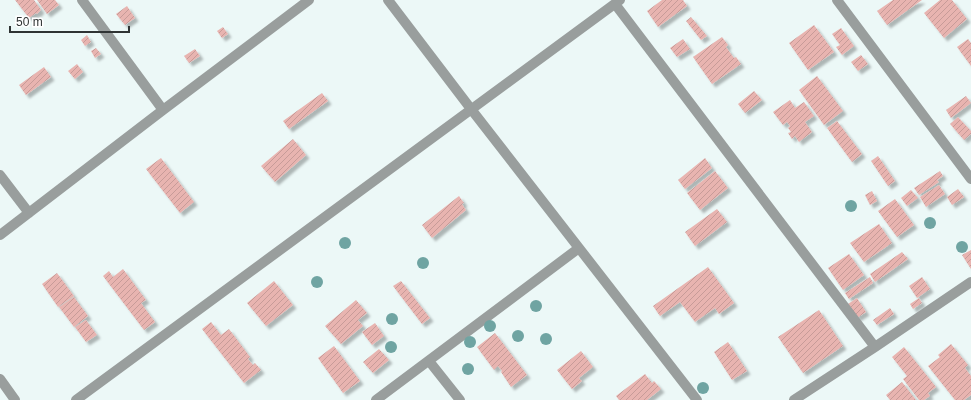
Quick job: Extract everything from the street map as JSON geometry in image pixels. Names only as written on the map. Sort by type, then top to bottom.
[{"type":"street","points":[[82,0],[163,110]]},
{"type":"street","points":[[0,235],[309,0]]},
{"type":"street","points":[[388,0],[697,400]]},
{"type":"street","points":[[837,0],[971,179]]},
{"type":"street","points":[[76,400],[617,2],[875,347]]},
{"type":"street","points":[[0,175],[28,213]]},
{"type":"street","points":[[376,400],[579,248]]},
{"type":"street","points":[[794,400],[971,282]]},
{"type":"street","points":[[429,361],[460,400]]},
{"type":"street","points":[[0,379],[16,400]]},
{"type":"building","points":[[15,0],[34,0],[41,10],[29,18]]},
{"type":"building","points":[[37,0],[55,0],[59,5],[47,14]]},
{"type":"building","points":[[662,0],[683,0],[687,6],[658,27],[647,11]]},
{"type":"building","points":[[893,0],[922,0],[887,25],[877,11]]},
{"type":"building","points":[[940,0],[952,0],[967,19],[944,38],[924,13]]},
{"type":"building","points":[[127,6],[135,18],[125,25],[116,14]]},
{"type":"building","points":[[691,17],[707,36],[701,40],[686,21]]},
{"type":"building","points":[[814,25],[834,52],[808,70],[789,43]]},
{"type":"building","points":[[223,27],[228,34],[222,38],[217,31]]},
{"type":"building","points":[[841,28],[854,46],[842,55],[836,47],[840,45],[832,34]]},
{"type":"building","points":[[87,35],[91,42],[85,46],[81,40]]},
{"type":"building","points":[[722,37],[728,45],[726,47],[734,58],[736,57],[741,64],[712,84],[693,57]]},
{"type":"building","points":[[683,39],[690,49],[677,57],[670,48]]},
{"type":"building","points":[[968,39],[971,43],[971,66],[957,47]]},
{"type":"building","points":[[96,48],[101,54],[95,58],[91,51]]},
{"type":"building","points":[[195,49],[200,56],[189,63],[184,56]]},
{"type":"building","points":[[861,55],[868,64],[858,71],[851,62]]},
{"type":"building","points":[[77,64],[83,72],[75,79],[68,71]]},
{"type":"building","points":[[44,67],[51,77],[26,95],[19,85]]},
{"type":"building","points":[[817,76],[843,111],[824,125],[799,90]]},
{"type":"building","points":[[754,91],[762,100],[745,113],[738,104]]},
{"type":"building","points":[[322,93],[328,101],[289,129],[283,121]]},
{"type":"building","points":[[966,96],[971,103],[951,118],[946,110]]},
{"type":"building","points":[[790,100],[795,108],[804,102],[814,116],[805,122],[812,132],[799,142],[795,136],[792,139],[788,133],[791,132],[788,128],[790,126],[787,122],[783,125],[773,112]]},
{"type":"building","points":[[958,117],[971,131],[971,134],[964,140],[950,124]]},
{"type":"building","points":[[837,121],[862,154],[852,162],[827,128]]},
{"type":"building","points":[[293,139],[306,155],[275,182],[261,166]]},
{"type":"building","points":[[878,156],[895,181],[888,186],[871,161]]},
{"type":"building","points":[[161,158],[194,202],[180,213],[146,169]]},
{"type":"building","points":[[705,158],[712,168],[685,189],[678,180]]},
{"type":"building","points":[[715,171],[728,188],[700,210],[687,193]]},
{"type":"building","points":[[940,171],[943,176],[937,180],[939,182],[919,195],[914,188]]},
{"type":"building","points":[[939,185],[945,194],[926,207],[920,197]]},
{"type":"building","points":[[958,189],[964,197],[952,205],[947,197]]},
{"type":"building","points":[[911,190],[918,198],[907,206],[901,198]]},
{"type":"building","points":[[872,191],[877,201],[870,205],[865,195]]},
{"type":"building","points":[[459,196],[464,203],[462,204],[466,210],[432,238],[422,225]]},
{"type":"building","points":[[895,199],[914,225],[897,237],[878,211]]},
{"type":"building","points":[[717,209],[727,222],[695,246],[685,232]]},
{"type":"building","points":[[879,224],[892,243],[864,262],[850,243]]},
{"type":"building","points":[[971,250],[971,269],[962,255]]},
{"type":"building","points":[[902,252],[908,259],[875,282],[870,274]]},
{"type":"building","points":[[849,254],[864,275],[843,290],[828,268]]},
{"type":"building","points":[[708,267],[734,303],[719,314],[715,308],[695,322],[680,302],[660,316],[653,306]]},
{"type":"building","points":[[123,269],[146,300],[141,303],[155,322],[144,330],[103,276],[109,271],[113,277]]},
{"type":"building","points":[[57,273],[74,296],[58,307],[42,284]]},
{"type":"building","points":[[870,277],[873,283],[849,299],[845,293]]},
{"type":"building","points":[[922,277],[930,289],[917,298],[909,286]]},
{"type":"building","points":[[274,281],[293,305],[266,326],[247,303]]},
{"type":"building","points":[[401,281],[430,318],[422,324],[393,286]]},
{"type":"building","points":[[74,297],[88,316],[74,327],[59,307]]},
{"type":"building","points":[[857,298],[866,312],[857,318],[848,304]]},
{"type":"building","points":[[919,298],[922,303],[913,309],[910,304]]},
{"type":"building","points":[[356,300],[367,313],[358,320],[363,326],[341,344],[325,326]]},
{"type":"building","points":[[890,308],[894,314],[877,325],[873,320]]},
{"type":"building","points":[[819,310],[843,346],[803,373],[778,337]]},
{"type":"building","points":[[86,320],[97,335],[86,342],[75,327]]},
{"type":"building","points":[[211,322],[221,335],[229,329],[250,357],[248,359],[253,365],[255,363],[261,370],[244,383],[202,329]]},
{"type":"building","points":[[375,323],[384,336],[372,345],[362,332]]},
{"type":"building","points":[[495,333],[527,375],[511,387],[498,366],[494,370],[477,347]]},
{"type":"building","points":[[728,342],[747,371],[732,380],[714,352]]},
{"type":"building","points":[[951,344],[968,365],[965,368],[971,376],[971,395],[964,400],[955,400],[928,366],[940,357],[938,355]]},
{"type":"building","points":[[334,346],[360,381],[343,393],[318,358]]},
{"type":"building","points":[[904,347],[936,387],[928,393],[930,396],[924,400],[919,400],[903,379],[907,376],[892,357]]},
{"type":"building","points":[[379,349],[389,360],[373,373],[363,362]]},
{"type":"building","points":[[581,351],[593,367],[579,378],[582,381],[572,389],[557,370]]},
{"type":"building","points":[[645,374],[652,383],[654,381],[661,389],[647,400],[619,400],[616,396]]},
{"type":"building","points":[[902,382],[916,400],[890,400],[886,395]]}]
